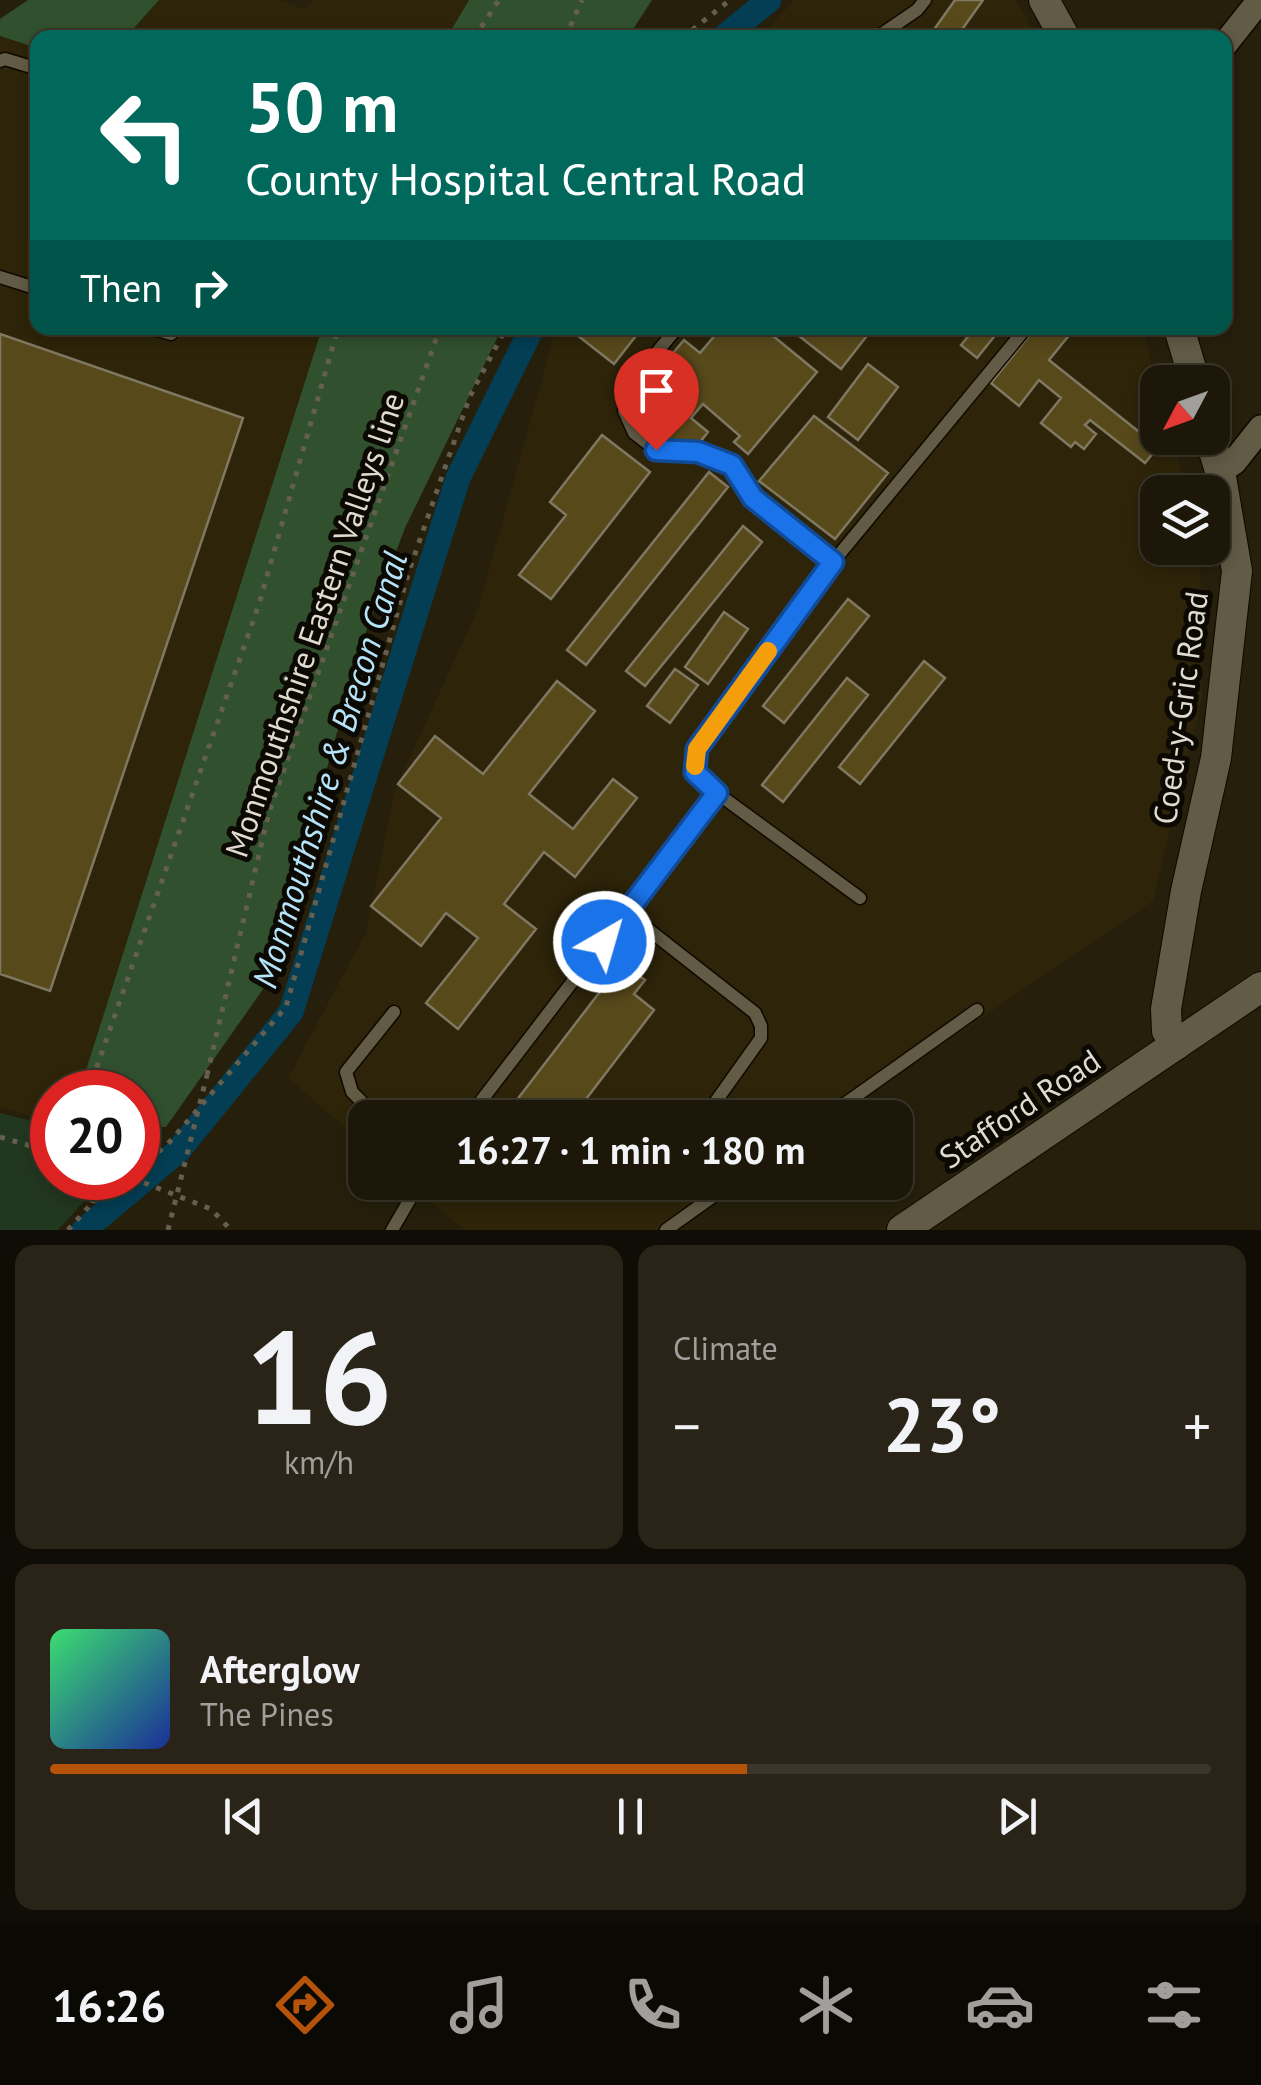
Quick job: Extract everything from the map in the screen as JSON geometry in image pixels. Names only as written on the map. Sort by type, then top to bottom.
[{"type":"street","points":[[1044,0],[1061,30]]},
{"type":"street","points":[[1232,35],[1260,0]]},
{"type":"street","points":[[1181,335],[1190,365]]},
{"type":"street","points":[[1220,470],[1234,462],[1261,428]]},
{"type":"street","name":"Coed-y-Gric Road","points":[[1176,1045],[1167,1031],[1166,1009],[1186,891],[1216,758],[1236,571],[1215,455]]},
{"type":"street","name":"Stafford Road","points":[[902,1230],[1261,987]]},
{"type":"lane","points":[[887,30],[925,0]]},
{"type":"lane","points":[[0,62],[5,58],[30,66]]},
{"type":"lane","points":[[0,277],[30,286]]},
{"type":"lane","points":[[671,335],[628,387],[624,411],[634,433],[656,450],[698,452],[732,465],[753,498],[833,562]]},
{"type":"lane","points":[[860,898],[717,793],[695,772],[697,749],[833,562],[1020,335]]},
{"type":"lane","points":[[482,1100],[717,793]]},
{"type":"lane","points":[[626,912],[756,1013],[762,1026],[760,1038],[717,1100]]},
{"type":"lane","points":[[850,1100],[977,1010]]},
{"type":"lane","points":[[360,1100],[352,1092],[346,1072],[394,1012]]},
{"type":"lane","points":[[392,1230],[410,1200]]},
{"type":"lane","points":[[666,1230],[708,1200]]},
{"type":"path","points":[[479,30],[498,0]]},
{"type":"path","points":[[569,30],[582,0]]},
{"type":"path","points":[[692,30],[730,0]]},
{"type":"path","points":[[96,1070],[260,604],[336,335]]},
{"type":"path","name":"Monmouthshire Eastern Valleys line","points":[[168,1230],[269,812],[438,335]]},
{"type":"path","points":[[160,1150],[286,1008],[409,571],[470,396],[502,335]]},
{"type":"path","points":[[0,1136],[30,1145]]},
{"type":"path","points":[[160,1189],[211,1208],[231,1230]]},
{"type":"path","points":[[68,1230],[96,1200]]},
{"type":"shaded area","points":[[159,0],[280,0],[304,9],[313,0],[469,0],[451,30],[133,30]]},
{"type":"shaded area","points":[[794,0],[1016,0],[1033,30],[766,30]]},
{"type":"shaded area","points":[[0,36],[30,46],[30,335],[320,335],[86,1070],[30,1070],[30,1116],[0,1108]]},
{"type":"shaded area","points":[[554,335],[1144,335],[1152,365],[1140,365],[1140,455],[1177,455],[1183,475],[1140,475],[1140,565],[1199,565],[1201,581],[1202,698],[1153,901],[861,1100],[348,1100],[348,1130],[288,1078],[366,932],[395,789],[478,609]]},
{"type":"shaded area","points":[[429,1200],[713,1200],[668,1230],[464,1230]]},
{"type":"green space","points":[[28,0],[159,0],[132,30],[30,30],[30,46],[0,36],[0,19]]},
{"type":"green space","points":[[469,0],[652,0],[633,30],[451,30]]},
{"type":"green space","points":[[320,335],[499,335],[405,528],[363,640],[266,985],[166,1127],[160,1127],[160,1070],[86,1070]]},
{"type":"green space","points":[[0,1113],[30,1120],[30,1200],[85,1200],[58,1230],[0,1230]]},
{"type":"building","points":[[955,0],[983,0],[962,30],[934,30]]},
{"type":"building","points":[[0,334],[243,418],[50,991],[0,974]]},
{"type":"building","points":[[577,335],[637,335],[614,364]]},
{"type":"building","points":[[715,335],[772,335],[817,372],[748,454],[734,442],[740,436],[703,404],[691,418],[708,432],[700,442],[667,446],[637,421],[634,408],[649,389],[663,401],[677,385],[659,370],[684,340],[700,353]]},
{"type":"building","points":[[798,335],[868,335],[841,369]]},
{"type":"building","points":[[969,335],[995,335],[977,358],[961,345]]},
{"type":"building","points":[[1029,335],[1069,335],[1049,360],[1140,433],[1140,455],[1152,455],[1145,463],[1090,420],[1085,425],[1096,434],[1084,449],[1075,442],[1071,447],[1041,423],[1061,398],[1039,380],[1019,406],[991,383]]},
{"type":"building","points":[[868,364],[898,387],[858,440],[828,417]]},
{"type":"building","points":[[814,416],[888,473],[835,539],[759,481]]},
{"type":"building","points":[[602,435],[650,472],[551,599],[519,575],[566,515],[550,502]]},
{"type":"building","points":[[709,472],[728,487],[586,665],[567,650]]},
{"type":"building","points":[[743,526],[762,542],[645,686],[626,671]]},
{"type":"building","points":[[848,599],[869,616],[784,723],[763,706]]},
{"type":"building","points":[[724,612],[748,629],[708,684],[685,667]]},
{"type":"building","points":[[924,661],[945,678],[860,784],[839,767]]},
{"type":"building","points":[[675,669],[698,685],[670,723],[647,706]]},
{"type":"building","points":[[847,678],[868,695],[783,802],[762,785]]},
{"type":"building","points":[[557,681],[595,711],[529,794],[573,829],[613,779],[637,798],[575,877],[544,852],[504,904],[536,929],[458,1029],[426,1003],[478,938],[446,913],[421,946],[371,906],[441,818],[398,784],[435,736],[483,774]]},
{"type":"building","points":[[622,963],[645,980],[634,994],[654,1010],[585,1100],[517,1100]]},
{"type":"waterway","name":"Monmouthshire & Brecon Canal","points":[[733,30],[769,0]]},
{"type":"waterway","name":"Monmouthshire & Brecon Canal","points":[[84,1230],[178,1151],[291,1012],[458,478],[529,335]]},
{"type":"slow traffic","points":[[695,766],[697,749],[768,651]]},
{"type":"route","points":[[604,942],[717,793],[695,772],[697,749],[833,562],[753,498],[732,465],[698,452],[656,450]]}]
